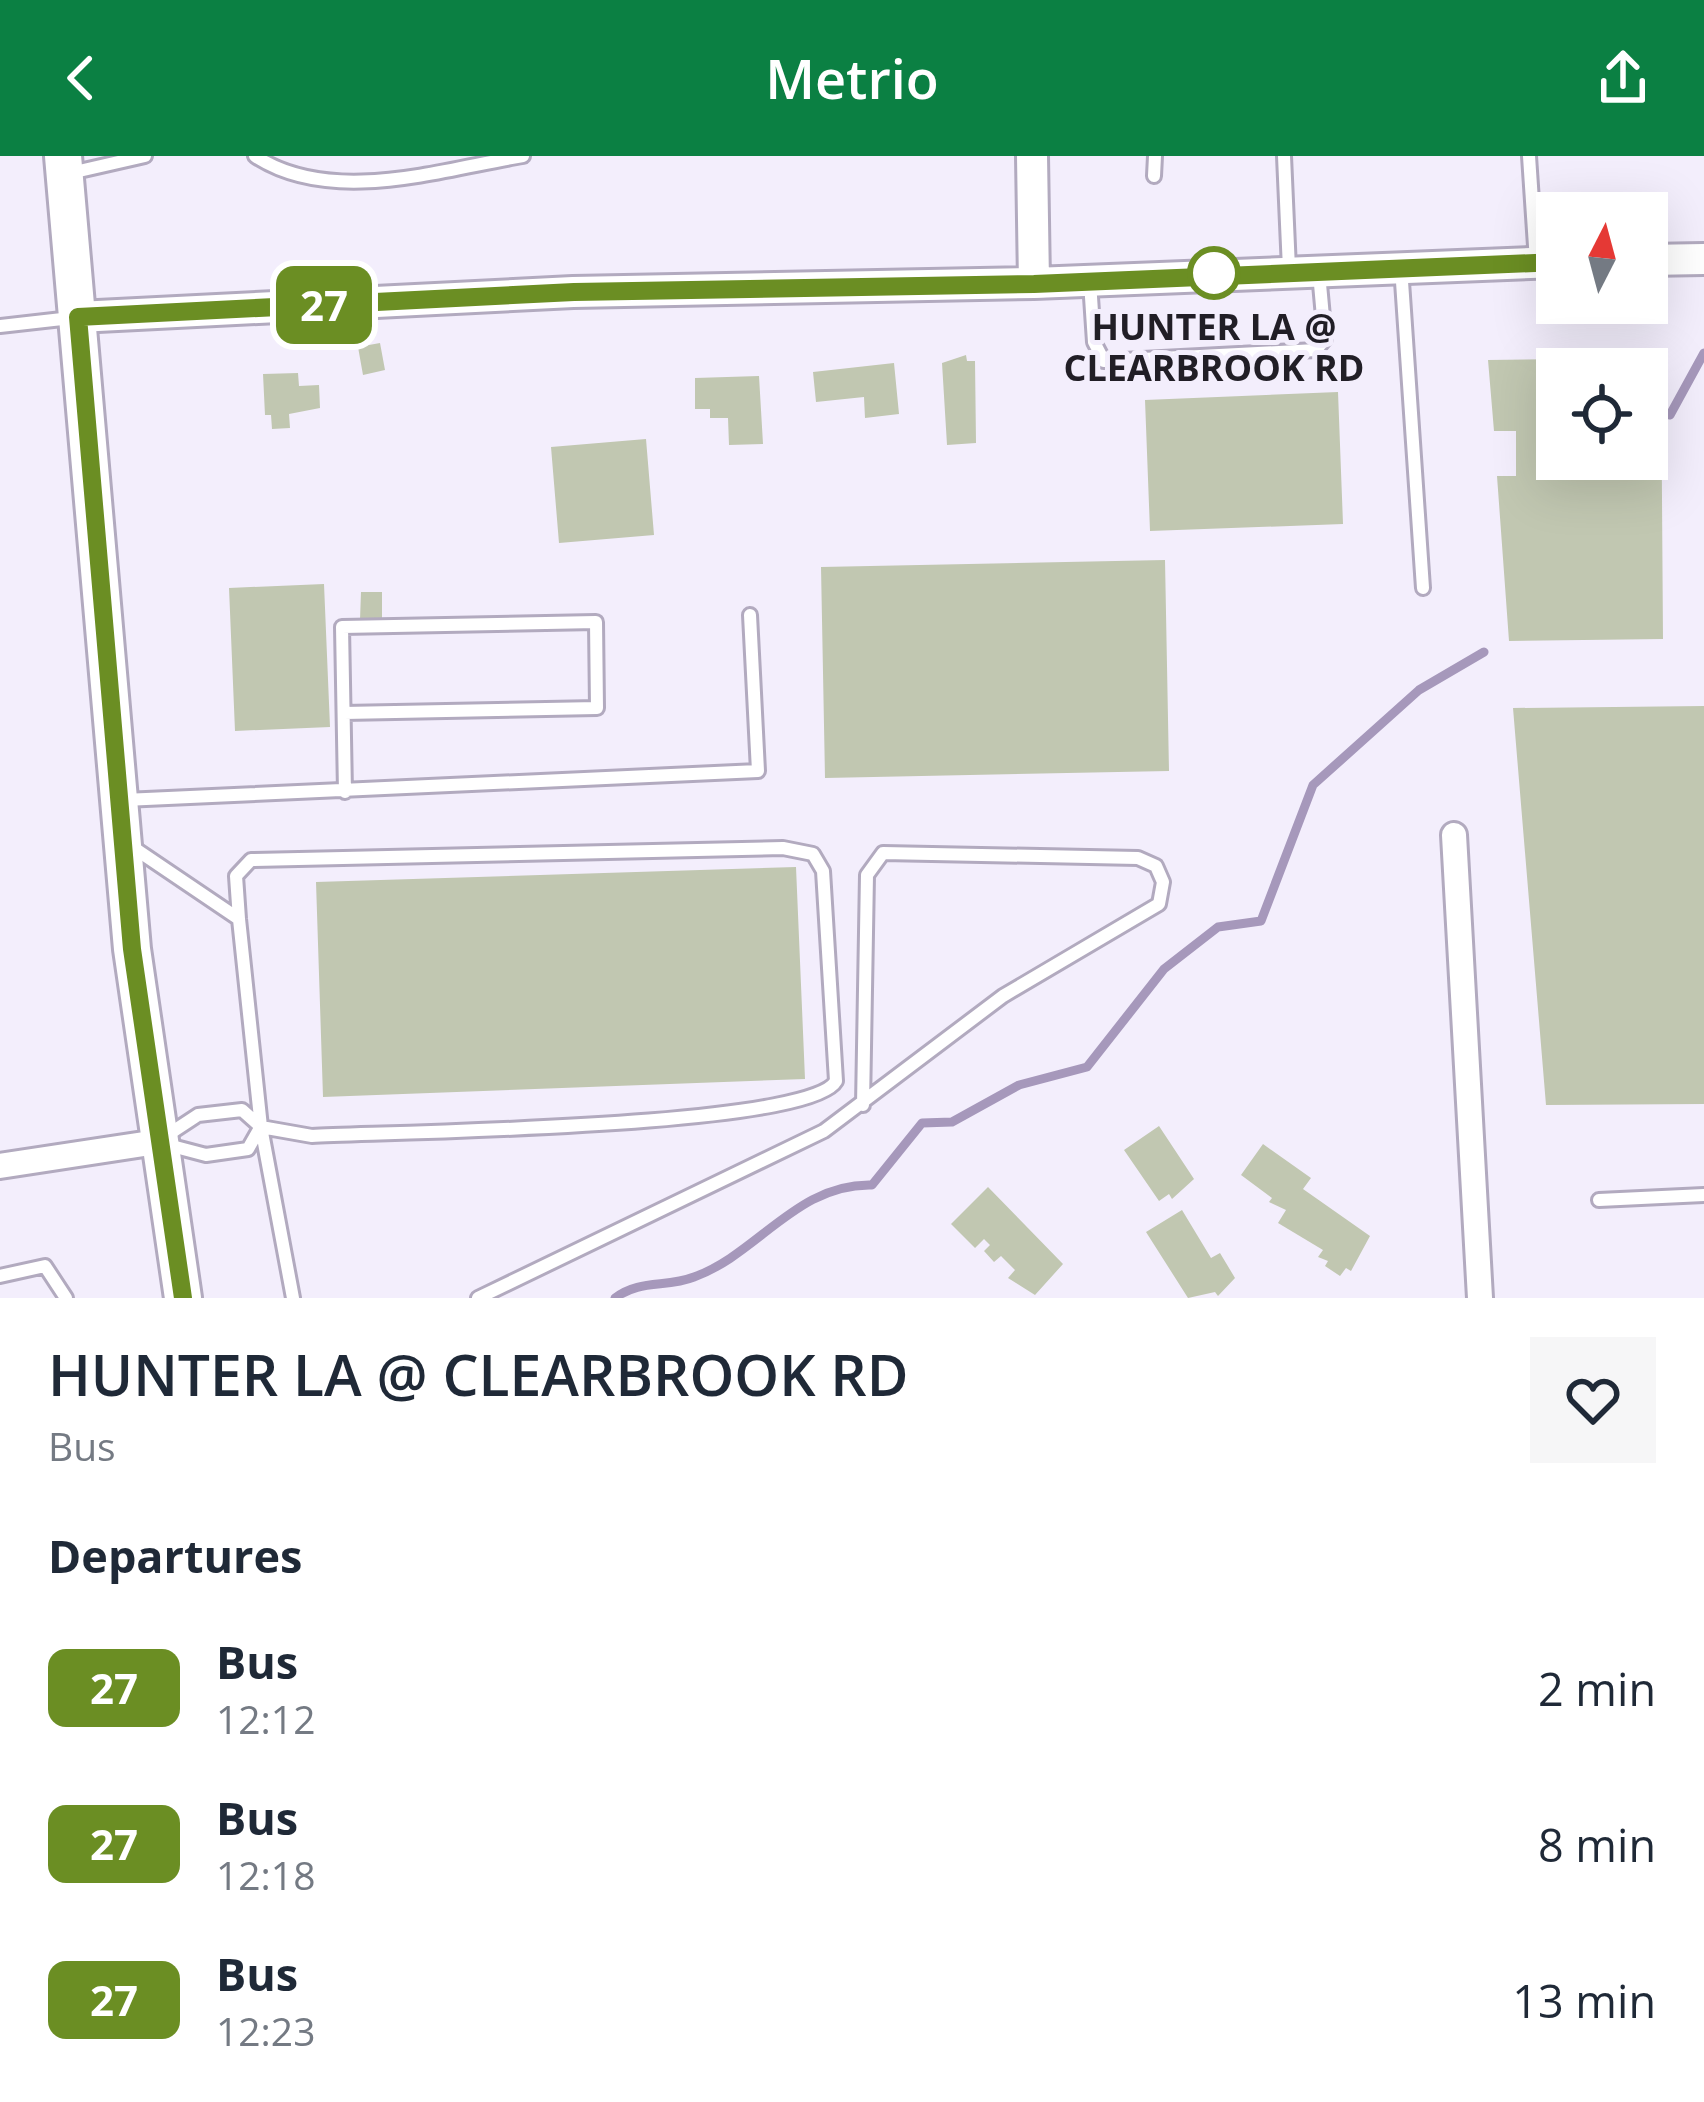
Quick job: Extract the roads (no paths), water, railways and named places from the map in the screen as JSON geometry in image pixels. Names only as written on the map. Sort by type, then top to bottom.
[{"type":"main road","points":[[64,165],[121,839],[157,1142],[183,1298]]},
{"type":"street","points":[[1032,156],[1034,284]]},
{"type":"street","points":[[1668,260],[1704,259]]},
{"type":"street","points":[[78,317],[574,292],[1034,284],[1536,262]]},
{"type":"street","points":[[1454,835],[1480,1298]]},
{"type":"street","points":[[0,1166],[157,1142]]},
{"type":"lane","points":[[64,165],[145,156]]},
{"type":"lane","points":[[256,156],[278,171],[338,182],[523,156]]},
{"type":"lane","points":[[1154,176],[1155,156]]},
{"type":"lane","points":[[1090,280],[1094,342],[1104,361],[1316,350],[1325,339],[1304,270],[1284,156]]},
{"type":"lane","points":[[1529,156],[1536,200]]},
{"type":"lane","points":[[1400,266],[1423,588]]},
{"type":"lane","points":[[0,326],[78,317]]},
{"type":"lane","points":[[117,800],[758,771],[750,615]]},
{"type":"lane","points":[[344,713],[597,709],[596,622],[342,627],[345,792]]},
{"type":"lane","points":[[121,839],[239,920]]},
{"type":"lane","points":[[157,1142],[198,1114],[242,1110],[261,1127],[312,1136],[690,1119],[814,1099],[830,1092],[836,1081],[823,871],[812,854],[783,848],[251,860],[236,876],[239,920],[261,1127],[293,1298]]},
{"type":"lane","points":[[478,1298],[824,1131],[862,1105],[1003,996],[1159,904],[1163,882],[1156,866],[1138,858],[884,853],[867,875],[862,1105]]},
{"type":"lane","points":[[157,1142],[206,1155],[248,1149],[261,1127]]},
{"type":"lane","points":[[1599,1200],[1704,1195]]},
{"type":"lane","points":[[0,1276],[45,1266],[66,1298]]},
{"type":"waterway","points":[[1670,415],[1704,353]]},
{"type":"waterway","points":[[615,1298],[634,1288],[694,1277],[822,1195],[872,1185],[922,1123],[952,1122],[1019,1085],[1087,1067],[1164,969],[1218,927],[1261,921],[1313,785],[1419,690],[1484,652]]},
{"type":"place","name":"HUNTER LA @ CLEARBROOK RD","points":[[1214,273]]}]
